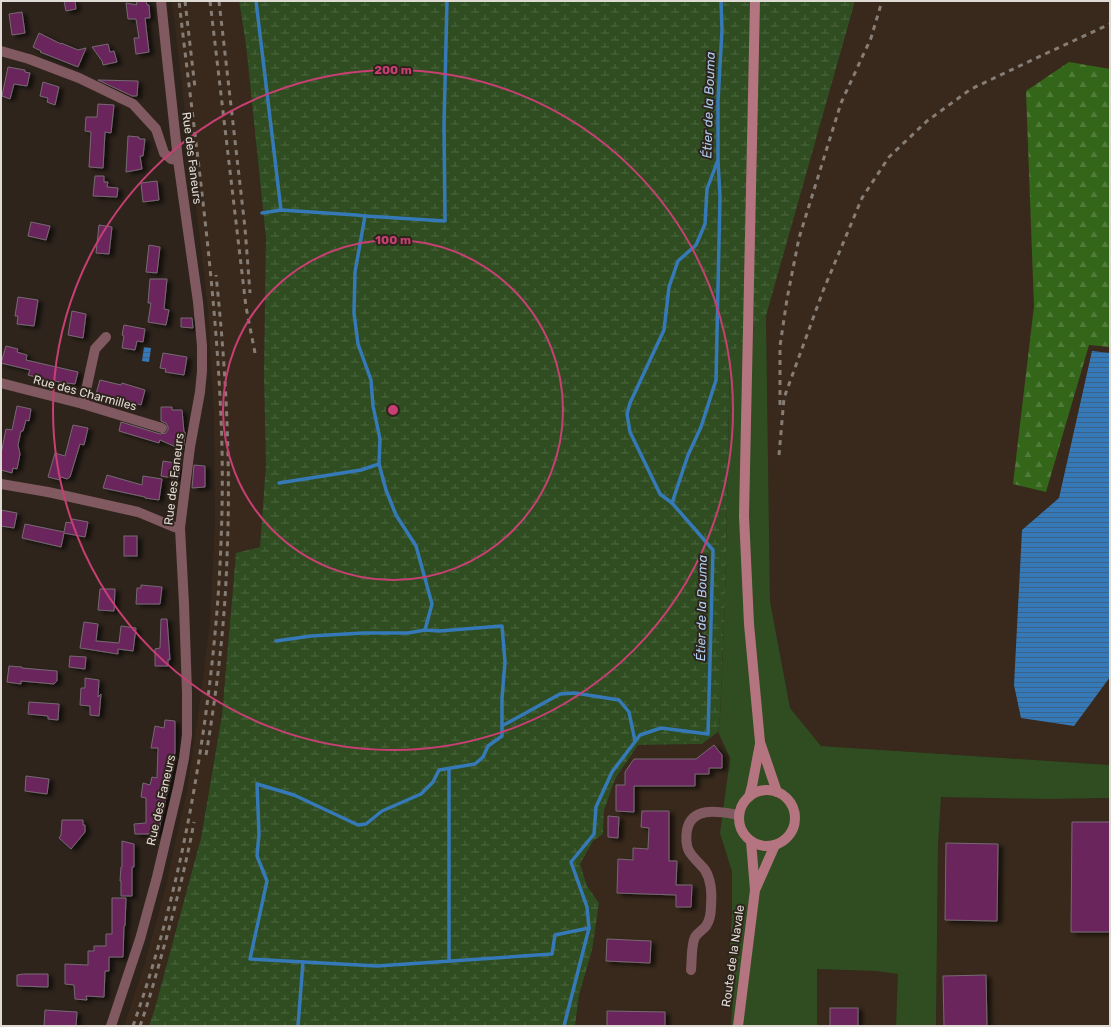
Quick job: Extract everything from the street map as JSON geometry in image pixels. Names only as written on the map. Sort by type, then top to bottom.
[{"type":"main road","points":[[754,1],[744,516],[749,624],[760,742],[777,792]]},
{"type":"main road","points":[[748,796],[762,790],[769,790],[783,795],[790,803],[794,810],[794,825],[789,835],[784,840],[775,845],[757,845],[745,837],[739,823],[739,815],[742,805],[752,786],[760,742]]},
{"type":"main road","name":"Route de la Navale","points":[[738,1026],[755,890],[750,841]]},
{"type":"main road","name":"Route de la Navale","points":[[755,890],[775,845]]},
{"type":"street","name":"Rue des Faneurs","points":[[111,1026],[140,939],[184,758],[187,735],[184,596],[180,528],[190,447],[200,392],[202,346],[198,302],[178,160],[161,1]]},
{"type":"street","points":[[1,51],[29,59],[79,78],[133,104],[156,129],[164,153],[171,159],[178,160]]},
{"type":"street","points":[[83,404],[95,349],[106,337]]},
{"type":"street","name":"Rue des Charmilles","points":[[1,383],[83,404],[162,428]]},
{"type":"street","points":[[1,484],[48,492],[138,512],[174,527],[180,528]]},
{"type":"street","points":[[691,970],[695,938],[710,919],[712,909],[712,892],[710,880],[705,870],[688,849],[686,838],[687,828],[692,819],[698,814],[710,812],[739,815]]},
{"type":"shaded area","points":[[172,1],[239,1],[246,45],[266,238],[266,464],[260,547],[236,553],[222,715],[201,838],[149,1026],[124,1026],[144,966],[164,894],[187,790],[210,621],[215,521],[214,415],[208,309]]},
{"type":"shaded area","points":[[855,1],[1110,1],[1110,765],[821,746],[790,708],[770,601],[766,316],[842,40]]},
{"type":"shaded area","points":[[718,732],[730,758],[720,833],[732,872],[732,911],[729,962],[734,984],[731,1026],[575,1026],[579,995],[599,904],[587,886],[580,864],[593,841],[603,834],[604,811],[615,779],[638,745],[702,744]]},
{"type":"shaded area","points":[[941,796],[1049,799],[1110,798],[1110,1026],[936,1026],[938,845]]},
{"type":"shaded area","points":[[816,969],[876,971],[899,974],[896,1026],[817,1026]]},
{"type":"green space","points":[[239,1],[855,1],[766,316],[730,356],[725,599],[720,717],[718,732],[702,744],[638,745],[615,779],[604,811],[603,834],[593,841],[580,864],[587,886],[599,903],[592,950],[579,995],[575,1026],[149,1026],[201,838],[222,715],[236,553],[260,547],[266,464],[264,374],[266,238],[246,45]]},
{"type":"green space","points":[[1069,62],[1110,69],[1110,347],[1089,345],[1046,492],[1013,484],[1034,306],[1026,91]]},
{"type":"green space","points":[[766,316],[770,601],[790,708],[821,746],[1110,765],[1110,798],[1049,799],[941,797],[938,845],[936,1026],[896,1026],[898,974],[876,971],[817,969],[817,1026],[731,1026],[734,984],[729,962],[732,911],[732,872],[720,833],[730,758],[718,732],[720,717],[725,599],[730,356]]},
{"type":"water","points":[[144,347],[151,348],[149,362],[142,361]]},
{"type":"water","points":[[1092,351],[1110,353],[1110,677],[1074,726],[1021,718],[1014,685],[1022,530],[1059,498]]},
{"type":"building","points":[[64,1],[75,1],[76,9],[66,11]]},
{"type":"building","points":[[136,1],[146,1],[147,5],[149,5],[150,18],[145,18],[149,52],[136,54],[134,38],[139,38],[136,19],[128,19],[126,3],[137,5]]},
{"type":"building","points":[[22,12],[25,33],[12,35],[9,14]]},
{"type":"building","points":[[39,33],[61,44],[78,50],[86,48],[78,67],[40,52],[41,51],[33,47]]},
{"type":"building","points":[[108,44],[110,52],[114,51],[117,62],[103,65],[102,61],[92,47]]},
{"type":"building","points":[[8,67],[25,70],[25,72],[30,73],[27,86],[14,84],[10,99],[2,96]]},
{"type":"building","points":[[98,80],[138,81],[137,96],[132,96]]},
{"type":"building","points":[[43,82],[59,87],[55,105],[47,102],[48,98],[40,96]]},
{"type":"building","points":[[98,104],[114,105],[111,133],[105,132],[103,168],[89,167],[91,132],[85,131],[86,117],[97,117]]},
{"type":"building","points":[[128,136],[145,139],[143,156],[140,156],[142,169],[126,172]]},
{"type":"building","points":[[95,176],[104,176],[104,182],[108,182],[107,187],[118,188],[117,197],[93,196]]},
{"type":"building","points":[[157,181],[159,200],[143,202],[141,183]]},
{"type":"building","points":[[31,222],[50,226],[46,240],[28,236]]},
{"type":"building","points":[[99,225],[112,227],[109,254],[96,253]]},
{"type":"building","points":[[149,245],[160,247],[157,273],[146,272]]},
{"type":"building","points":[[150,279],[167,279],[164,309],[169,310],[166,325],[148,322],[151,303],[148,303]]},
{"type":"building","points":[[18,297],[38,300],[34,326],[17,324],[18,316],[15,316]]},
{"type":"building","points":[[72,311],[86,314],[83,338],[68,335]]},
{"type":"building","points":[[181,318],[192,318],[193,328],[181,327]]},
{"type":"building","points":[[124,325],[145,329],[143,342],[137,341],[135,350],[122,348]]},
{"type":"building","points":[[6,346],[18,349],[17,352],[27,355],[26,360],[78,372],[75,384],[50,381],[28,375],[30,370],[1,363]]},
{"type":"building","points":[[163,353],[187,357],[184,375],[165,372],[166,369],[160,368]]},
{"type":"building","points":[[100,380],[121,385],[122,383],[145,390],[141,405],[96,394]]},
{"type":"building","points":[[17,406],[31,409],[29,421],[26,420],[23,431],[21,431],[18,445],[20,454],[17,469],[13,468],[12,473],[1,470],[1,454],[6,429],[12,430]]},
{"type":"building","points":[[161,407],[172,407],[172,410],[182,410],[185,432],[183,450],[160,440],[159,443],[119,431],[121,422],[160,434],[166,433],[168,427],[166,423],[161,421]]},
{"type":"building","points":[[73,425],[88,428],[84,445],[80,444],[70,477],[67,479],[61,477],[60,480],[48,477],[55,453],[65,456]]},
{"type":"building","points":[[163,461],[181,464],[178,479],[161,476]]},
{"type":"building","points":[[194,465],[205,466],[205,487],[192,488]]},
{"type":"building","points":[[107,475],[142,485],[143,476],[162,479],[159,500],[103,488]]},
{"type":"building","points":[[1,510],[17,513],[14,528],[1,526]]},
{"type":"building","points":[[72,519],[88,522],[85,537],[64,533],[61,547],[22,538],[25,524],[64,532],[66,522],[71,523]]},
{"type":"building","points":[[124,536],[137,536],[137,556],[124,556]]},
{"type":"building","points":[[141,585],[162,587],[160,604],[136,604],[137,588],[141,588]]},
{"type":"building","points":[[100,589],[115,589],[114,611],[98,610]]},
{"type":"building","points":[[161,619],[167,619],[170,660],[168,659],[168,666],[155,666],[155,649],[160,648]]},
{"type":"building","points":[[84,622],[98,624],[96,641],[119,643],[121,626],[136,628],[133,651],[118,649],[118,654],[80,648]]},
{"type":"building","points":[[70,656],[86,657],[85,669],[69,667]]},
{"type":"building","points":[[9,666],[57,671],[57,681],[54,684],[21,681],[21,684],[7,682]]},
{"type":"building","points":[[85,678],[99,680],[98,697],[101,694],[99,716],[90,715],[90,706],[80,705],[81,688],[85,688]]},
{"type":"building","points":[[29,702],[59,704],[58,720],[48,719],[48,716],[28,714]]},
{"type":"building","points":[[165,720],[175,721],[175,752],[158,834],[135,834],[134,824],[146,823],[146,798],[141,797],[143,783],[150,785],[152,777],[157,778],[158,748],[151,748],[155,726],[164,728]]},
{"type":"building","points":[[714,745],[722,755],[722,768],[709,768],[709,774],[695,774],[695,786],[634,786],[634,812],[616,811],[616,785],[625,785],[625,772],[634,759],[696,759]]},
{"type":"building","points":[[26,776],[49,779],[47,794],[25,791]]},
{"type":"building","points":[[642,811],[669,811],[669,861],[677,861],[676,885],[692,885],[691,907],[676,907],[676,895],[617,893],[618,859],[633,860],[633,848],[648,849],[649,828],[641,827]]},
{"type":"building","points":[[608,816],[619,817],[618,838],[608,837]]},
{"type":"building","points":[[62,820],[83,820],[83,825],[85,825],[85,832],[71,849],[59,838],[61,835]]},
{"type":"building","points":[[1072,822],[1110,822],[1110,932],[1071,932]]},
{"type":"building","points":[[122,841],[134,844],[132,896],[121,896],[120,881],[122,867]]},
{"type":"building","points":[[946,843],[998,844],[997,921],[945,920]]},
{"type":"building","points":[[112,898],[126,898],[123,957],[109,957],[109,971],[105,971],[104,997],[86,996],[87,1000],[75,999],[74,985],[65,984],[65,964],[88,965],[88,951],[94,951],[94,946],[106,946],[106,934],[112,934]]},
{"type":"building","points":[[607,939],[651,941],[650,963],[606,961]]},
{"type":"building","points":[[48,974],[48,987],[17,986],[17,975]]},
{"type":"building","points":[[986,975],[987,1026],[944,1026],[943,976]]},
{"type":"building","points":[[830,1008],[858,1008],[858,1026],[830,1026]]},
{"type":"building","points":[[45,1010],[77,1012],[76,1026],[44,1026]]},
{"type":"building","points":[[607,1011],[665,1012],[665,1026],[607,1026]]},
{"type":"waterway","points":[[256,1],[281,210]]},
{"type":"waterway","points":[[262,213],[281,210],[445,221],[444,125],[447,1]]},
{"type":"waterway","name":"Étier de la Bouma","points":[[564,1026],[589,928],[587,907],[571,862],[594,834],[596,807],[612,772],[640,735],[661,728],[708,734],[713,550],[672,503],[660,494],[630,432],[627,414],[630,403],[664,330],[669,287],[678,261],[696,245],[705,224],[707,189],[718,160],[718,101],[722,30],[721,1]]},
{"type":"waterway","points":[[672,503],[688,455],[701,427],[716,380],[720,197],[718,161]]},
{"type":"waterway","points":[[365,216],[355,272],[354,313],[358,344],[371,380],[373,406],[380,439],[379,464],[386,490],[396,515],[416,546],[432,604],[425,630]]},
{"type":"waterway","points":[[279,483],[361,470],[379,464]]},
{"type":"waterway","points":[[276,641],[311,636],[363,633],[408,633],[425,630],[439,631],[502,626],[505,662],[502,698],[502,736],[488,746],[483,757],[475,764],[439,770],[433,782],[421,794],[382,811],[366,824],[358,825],[294,795],[257,784],[259,834],[257,856],[267,881],[250,959],[377,966],[552,954],[555,935],[589,928]]},
{"type":"waterway","points":[[502,726],[560,694],[575,693],[619,700],[629,712],[635,741]]},
{"type":"waterway","points":[[449,769],[449,961]]},
{"type":"waterway","points":[[298,1026],[303,962]]},
{"type":"railway","points":[[133,1026],[155,959],[173,891],[188,823],[206,715],[215,639],[222,524],[222,447],[216,335],[205,224],[179,1]]},
{"type":"railway","points":[[185,1],[195,88]]},
{"type":"railway","points":[[210,1],[246,307],[255,353]]},
{"type":"railway","points":[[219,1],[245,228],[250,293]]},
{"type":"railway","points":[[780,405],[780,346],[787,299],[799,238],[841,103],[871,38],[882,1]]},
{"type":"railway","points":[[779,455],[784,398],[823,291],[862,198],[889,157],[927,121],[971,89],[1110,24]]},
{"type":"railway","points":[[206,755],[214,706],[222,632],[226,582],[228,522],[227,416],[216,275]]},
{"type":"railway","points":[[140,1026],[172,918],[194,822]]}]
